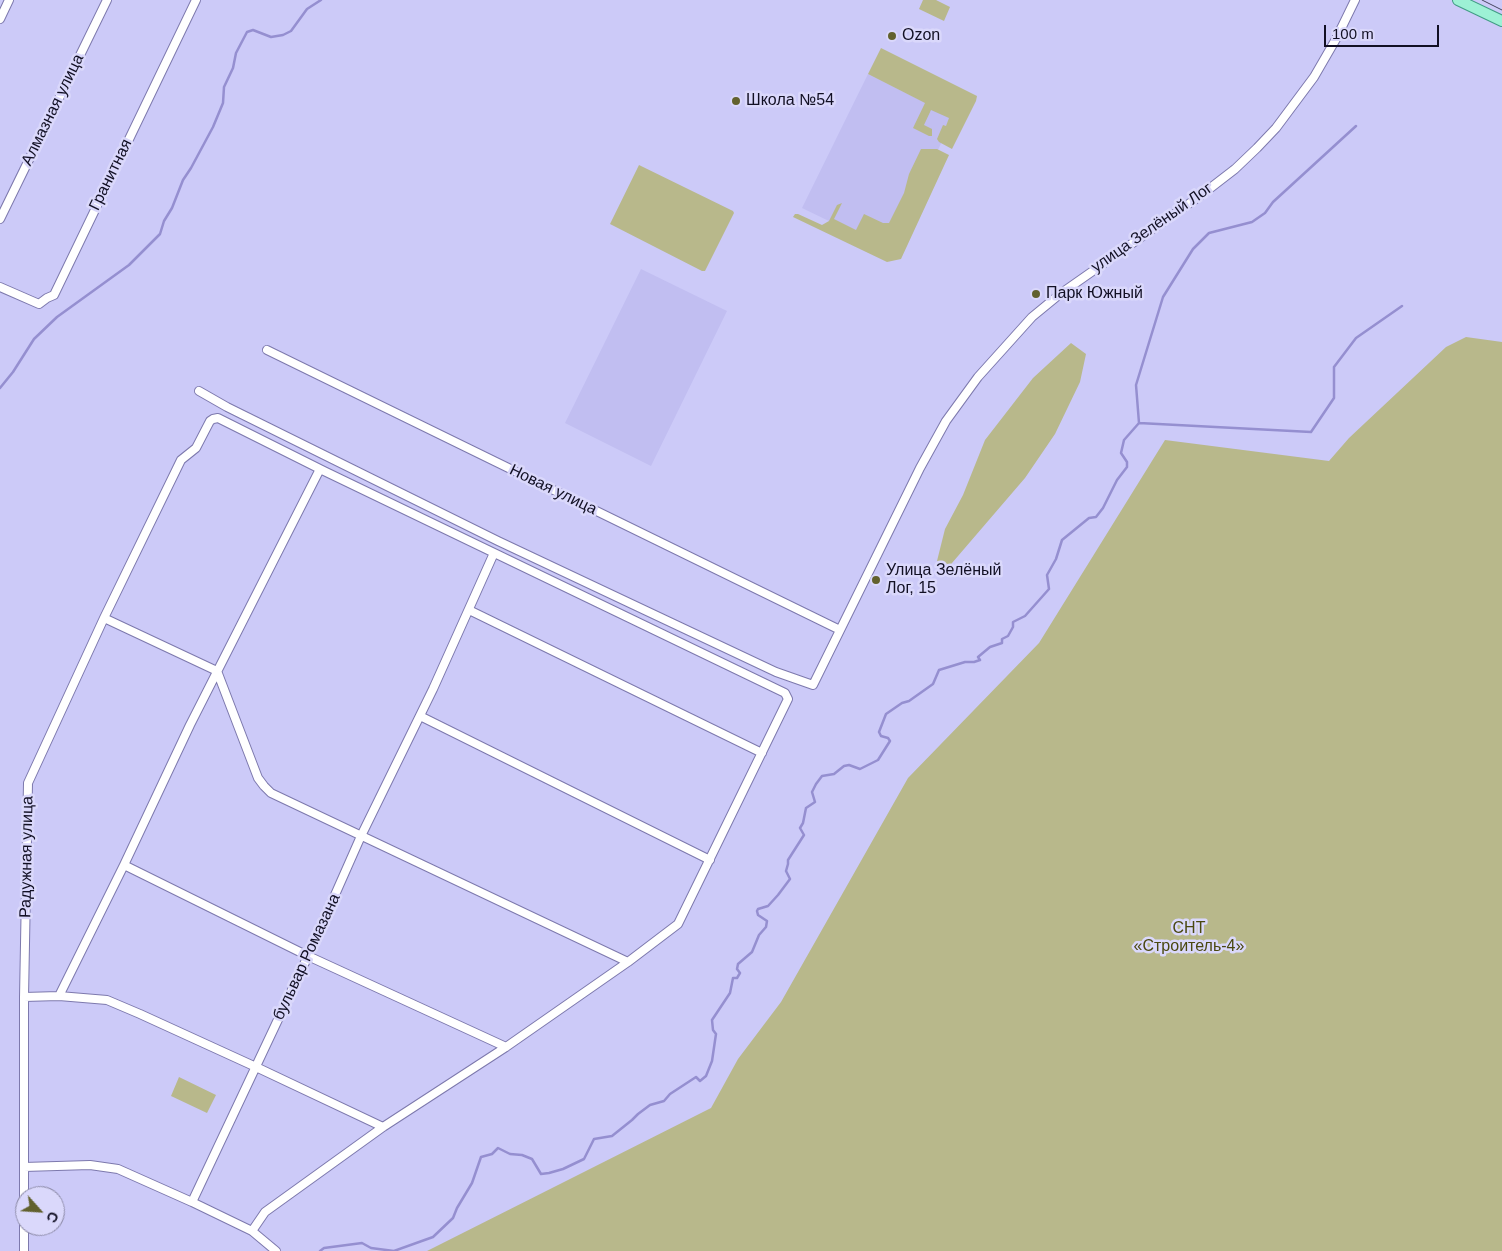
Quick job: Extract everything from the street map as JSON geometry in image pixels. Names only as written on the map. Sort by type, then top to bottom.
[{"type":"main road","points":[[1458,0],[1502,21]]},
{"type":"street","points":[[0,19],[9,0]]},
{"type":"street","name":"Алмазная улица","points":[[0,219],[107,0]]},
{"type":"street","name":"Гранитная","points":[[0,287],[39,304],[46,298],[54,295],[196,0]]},
{"type":"street","name":"улица Зелёный Лог","points":[[199,391],[498,541],[776,672],[813,685],[920,468],[946,421],[978,377],[1032,318],[1060,294],[1200,196],[1235,169],[1257,148],[1276,128],[1314,77],[1336,39],[1354,0]]},
{"type":"street","name":"Новая улица","points":[[267,350],[840,630]]},
{"type":"street","name":"Радужная улица","points":[[24,1251],[24,997],[28,783],[104,618],[181,459],[196,448],[213,419],[223,420],[320,469]]},
{"type":"street","points":[[59,996],[217,671],[320,469],[788,696],[788,701],[678,924],[628,962],[506,1047],[383,1127],[265,1212],[252,1231]]},
{"type":"street","name":"бульвар Ромазана","points":[[192,1202],[308,956],[361,836],[420,716],[494,553]]},
{"type":"street","points":[[469,610],[762,753]]},
{"type":"street","points":[[104,618],[217,671],[258,778],[271,793],[628,962]]},
{"type":"street","points":[[420,716],[710,860]]},
{"type":"street","points":[[124,865],[308,956],[506,1047]]},
{"type":"street","points":[[24,997],[59,996],[106,1000],[256,1067],[383,1127]]},
{"type":"street","points":[[24,1167],[90,1166],[118,1169],[252,1231],[276,1251]]},
{"type":"shaded area","points":[[868,74],[954,117],[889,250],[802,208]]},
{"type":"shaded area","points":[[641,269],[727,311],[651,466],[565,423]]},
{"type":"green space","points":[[923,0],[936,0],[950,7],[944,21],[919,9]]},
{"type":"green space","points":[[881,48],[977,96],[952,149],[937,139],[943,125],[946,126],[949,118],[931,110],[924,125],[932,129],[932,136],[913,128],[925,103],[868,74]]},
{"type":"green space","points":[[921,149],[937,149],[949,155],[901,259],[887,262],[793,217],[795,214],[798,214],[822,225],[829,221],[837,205],[842,203],[834,219],[856,230],[864,214],[883,223],[889,223],[904,193],[909,174]]},
{"type":"green space","points":[[639,165],[733,211],[734,213],[705,271],[610,224]]},
{"type":"green space","name":"СНТ «Строитель-4»","points":[[1466,337],[1502,342],[1502,1251],[427,1251],[711,1108],[738,1059],[781,1002],[908,778],[1039,643],[1165,440],[1329,461],[1349,438],[1446,347]]},
{"type":"green space","points":[[1071,343],[1086,354],[1080,382],[1055,434],[1025,478],[946,570],[937,561],[945,529],[963,495],[985,440],[1033,378]]},
{"type":"green space","points":[[179,1077],[216,1095],[207,1113],[171,1096]]},
{"type":"waterway","points":[[0,388],[13,372],[34,339],[57,317],[129,265],[160,234],[183,180],[213,127],[223,103],[224,87],[233,68],[236,53],[247,32],[253,30],[271,37],[283,35],[291,31],[307,9],[321,0]]},
{"type":"waterway","points":[[320,1251],[324,1248],[362,1243],[371,1248],[394,1251],[433,1237],[453,1218],[472,1183],[481,1157],[492,1154],[498,1148],[510,1154],[522,1155],[532,1159],[541,1174],[563,1169],[584,1159],[594,1139],[612,1136],[650,1105],[664,1101],[670,1094],[696,1077],[700,1081],[706,1076],[712,1061],[716,1034],[713,1030],[712,1020],[730,993],[733,978],[737,978],[740,973],[737,969],[738,964],[752,952],[759,935],[766,927],[767,921],[758,915],[758,909],[768,906],[790,879],[786,871],[788,860],[804,835],[800,828],[806,808],[815,802],[812,792],[816,784],[822,776],[834,774],[844,766],[849,765],[860,769],[878,760],[890,741],[888,738],[881,736],[879,732],[886,714],[933,684],[939,670],[965,662],[980,660],[978,657],[990,647],[1002,643],[1002,639],[1008,636],[1013,627],[1013,622],[1025,616],[1049,589],[1047,575],[1056,559],[1062,540],[1089,518],[1096,517],[1103,508],[1117,480],[1127,467],[1127,462],[1121,453],[1124,440],[1139,423],[1136,385],[1163,297],[1193,249],[1209,233],[1252,222],[1265,213],[1273,202],[1356,126]]},
{"type":"waterway","points":[[1139,423],[1311,432],[1334,398],[1334,367],[1356,338],[1402,306]]},
{"type":"tram line","points":[[1482,0],[1502,10]]},
{"type":"place","name":"Ozon","points":[[892,36]]},
{"type":"place","name":"Школа №54","points":[[736,101]]},
{"type":"place","name":"Парк Южный","points":[[1036,294]]},
{"type":"place","name":"Улица Зелёный Лог, 15","points":[[876,580]]}]
